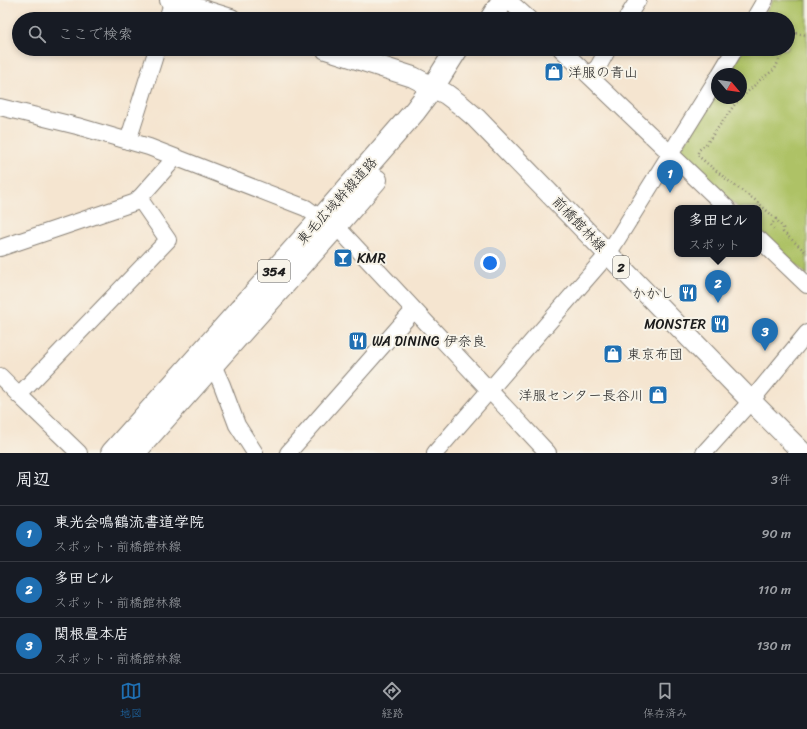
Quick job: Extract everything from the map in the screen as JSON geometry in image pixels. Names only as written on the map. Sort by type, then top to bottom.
[{"type":"highway","points":[[479,12],[486,0]]},
{"type":"highway","points":[[495,12],[503,0]]},
{"type":"highway","name":"東毛広域幹線道路","points":[[112,453],[328,223],[426,122],[454,56]]},
{"type":"highway","name":"東毛広域幹線道路","points":[[439,91],[467,56]]},
{"type":"highway","name":"東毛広域幹線道路","points":[[134,453],[213,365],[328,223]]},
{"type":"main road","points":[[171,5],[201,12]]},
{"type":"main road","name":"前橋館林線","points":[[348,56],[407,75],[439,91],[462,106],[476,118],[803,453]]},
{"type":"street","points":[[508,0],[521,12]]},
{"type":"street","points":[[630,12],[638,0]]},
{"type":"street","points":[[758,12],[765,0]]},
{"type":"street","points":[[128,141],[155,56]]},
{"type":"street","points":[[569,56],[724,205]]},
{"type":"street","points":[[589,75],[598,67],[604,56]]},
{"type":"street","points":[[724,68],[731,56]]},
{"type":"street","points":[[435,453],[608,254],[711,89]]},
{"type":"street","points":[[0,107],[76,126],[149,147],[306,208],[328,223],[414,310],[548,453]]},
{"type":"street","points":[[0,248],[136,202],[175,158]]},
{"type":"street","points":[[19,395],[168,240],[140,198]]},
{"type":"street","points":[[762,242],[807,285]]},
{"type":"street","points":[[288,453],[414,310]]},
{"type":"street","points":[[704,453],[751,401],[807,334]]},
{"type":"street","points":[[213,365],[237,425],[255,453]]},
{"type":"street","points":[[0,376],[79,453]]},
{"type":"path","points":[[795,33],[807,35]]},
{"type":"path","points":[[761,205],[731,183],[697,155],[699,150],[708,143],[735,104],[760,80],[775,69],[781,56]]},
{"type":"path","points":[[762,206],[776,219],[783,228],[783,232],[807,253]]},
{"type":"path","points":[[774,229],[771,225],[776,219]]},
{"type":"green space","points":[[773,0],[807,0],[807,275],[762,232],[762,205],[735,205],[679,151],[711,100],[711,104],[747,104],[747,68],[731,68],[739,56],[795,56],[795,12],[766,12]]},
{"type":"place","name":"洋服の青山","points":[[554,72]]},
{"type":"place","name":"東光会鳴鶴流書道学院","points":[[670,193]]},
{"type":"place","name":"KMR","points":[[343,258]]},
{"type":"place","name":"かかし","points":[[688,293]]},
{"type":"place","name":"多田ビル","points":[[718,303]]},
{"type":"place","name":"MONSTER","points":[[720,324]]},
{"type":"place","name":"WA DINING 伊奈良","points":[[358,341]]},
{"type":"place","name":"関根畳本店","points":[[765,351]]},
{"type":"place","name":"東京布団","points":[[613,354]]},
{"type":"place","name":"洋服センター長谷川","points":[[658,395]]}]
